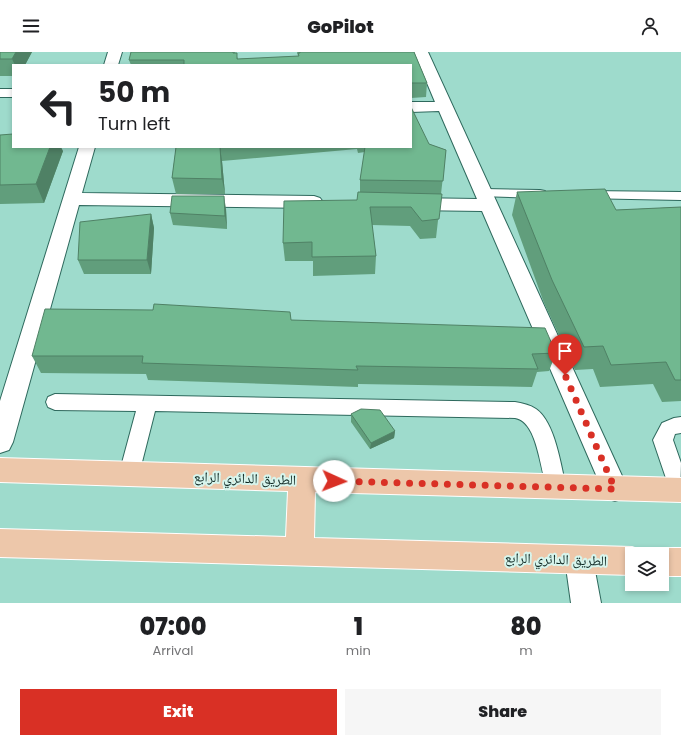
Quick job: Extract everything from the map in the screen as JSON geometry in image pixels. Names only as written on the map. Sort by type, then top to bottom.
[{"type":"main road","name":"الطريق الدائري الرابع","points":[[0,470],[680,490]]},
{"type":"main road","points":[[299,552],[302,480]]},
{"type":"main road","name":"الطريق الدائري الرابع","points":[[0,543],[625,561]]},
{"type":"main road","points":[[669,562],[681,562]]},
{"type":"street","points":[[111,64],[115,52]]},
{"type":"street","points":[[421,52],[615,489]]},
{"type":"street","points":[[412,107],[445,106]]},
{"type":"street","points":[[0,442],[87,148]]},
{"type":"street","points":[[72,199],[331,202]]},
{"type":"street","points":[[394,203],[486,199]]},
{"type":"street","points":[[579,560],[586,603]]},
{"type":"lane","points":[[0,93],[12,93]]},
{"type":"lane","points":[[486,199],[555,194]]},
{"type":"lane","points":[[571,194],[681,196]]},
{"type":"lane","points":[[55,402],[510,409],[530,415],[539,425],[556,487]]},
{"type":"lane","points":[[129,474],[148,404]]},
{"type":"lane","points":[[680,490],[663,440],[664,433],[669,427],[681,424]]},
{"type":"building","points":[[0,52],[16,52],[12,59],[0,59]]},
{"type":"building","points":[[131,52],[233,52],[237,53],[237,59],[299,56],[298,53],[300,52],[414,52],[427,83],[412,83],[412,64],[184,64],[184,60],[129,60]]},
{"type":"building","points":[[412,109],[429,144],[446,150],[443,181],[360,180],[365,148],[412,148]]},
{"type":"building","points":[[12,134],[12,148],[50,148],[36,184],[0,185],[0,135]]},
{"type":"building","points":[[176,148],[220,148],[222,179],[172,178]]},
{"type":"building","points":[[605,189],[616,210],[681,207],[681,380],[675,380],[666,362],[611,365],[603,346],[584,347],[552,280],[517,192]]},
{"type":"building","points":[[358,192],[442,194],[439,219],[422,221],[411,207],[370,207],[376,256],[312,257],[312,242],[283,243],[284,201],[357,200]]},
{"type":"building","points":[[172,196],[224,196],[225,216],[170,213]]},
{"type":"building","points":[[151,214],[147,260],[78,260],[80,222]]},
{"type":"building","points":[[154,304],[290,312],[291,320],[545,328],[556,353],[532,354],[538,369],[356,366],[358,370],[142,363],[143,356],[32,356],[45,309],[153,310]]},
{"type":"building","points":[[361,409],[380,410],[395,431],[371,443],[351,414]]},
{"type":"route","points":[[334,481],[615,489],[565,375]]}]
